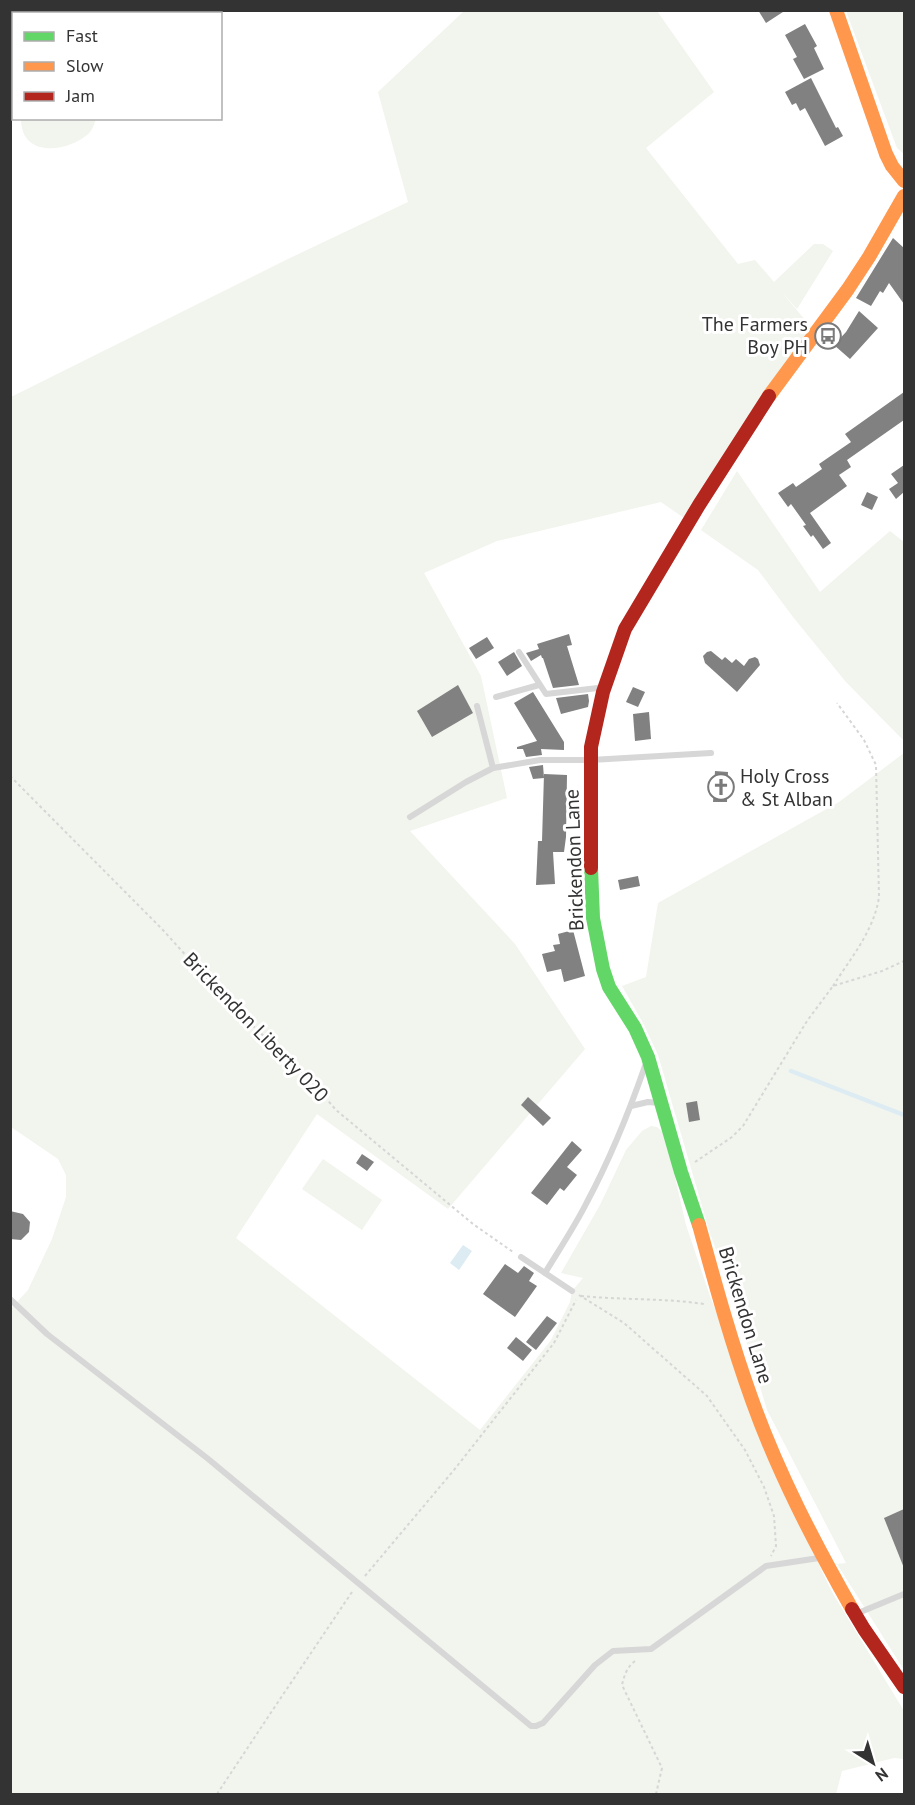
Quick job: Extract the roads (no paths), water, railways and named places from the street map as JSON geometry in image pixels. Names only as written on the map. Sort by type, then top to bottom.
[{"type":"street","points":[[836,10],[886,154],[904,181]]},
{"type":"street","name":"Brickendon Lane","points":[[904,196],[848,289],[776,384],[699,505],[625,629],[603,692],[591,747],[593,918],[599,952],[609,987],[636,1028],[648,1057],[681,1172],[695,1210],[721,1307],[752,1401],[809,1532],[864,1629],[904,1687]]},
{"type":"lane","points":[[519,652],[546,694],[598,688],[603,692]]},
{"type":"lane","points":[[496,697],[539,685]]},
{"type":"lane","points":[[477,706],[493,768]]},
{"type":"lane","points":[[410,817],[493,768],[540,760],[591,760],[711,753]]},
{"type":"lane","points":[[545,1273],[602,1174],[631,1106],[648,1057]]},
{"type":"lane","points":[[631,1106],[648,1102],[662,1104]]},
{"type":"lane","points":[[521,1257],[572,1291]]},
{"type":"lane","points":[[10,1299],[47,1334],[207,1458],[531,1726],[543,1723],[595,1665],[613,1651],[651,1649],[766,1566],[823,1558]]},
{"type":"lane","points":[[855,1614],[904,1594]]},
{"type":"waterway","points":[[791,1071],[904,1115]]},
{"type":"place","name":"The Farmers Boy PH","points":[[828,336]]},
{"type":"place","name":"Holy Cross & St Alban","points":[[721,787]]}]
